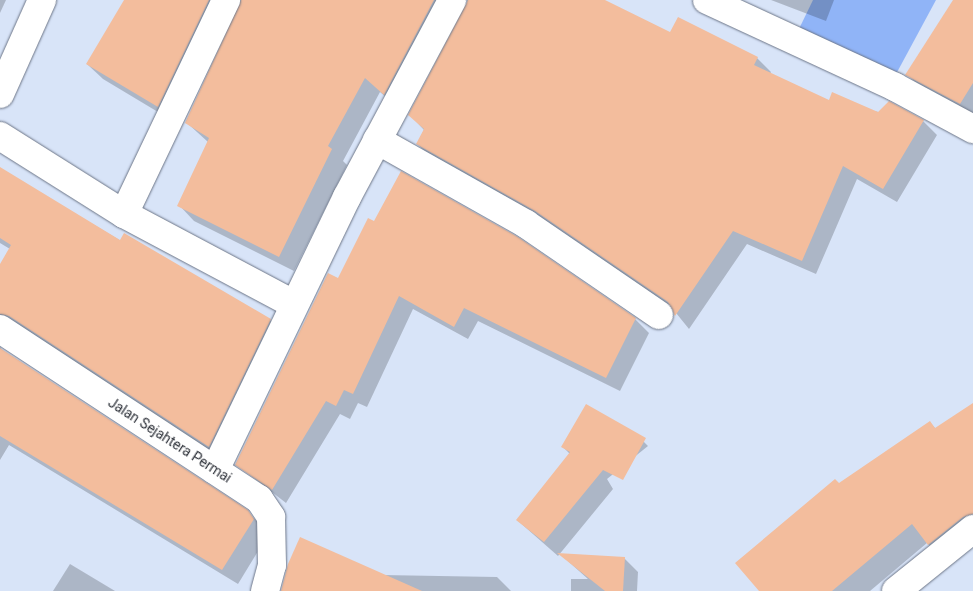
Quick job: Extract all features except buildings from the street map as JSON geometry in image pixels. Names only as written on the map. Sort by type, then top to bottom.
[{"type":"street","points":[[0,94],[42,0]]},
{"type":"street","points":[[124,214],[226,0]]},
{"type":"street","points":[[215,470],[293,304],[377,140],[452,0]]},
{"type":"street","points":[[707,0],[895,87],[973,130]]},
{"type":"street","points":[[0,136],[124,214],[293,304]]},
{"type":"street","points":[[377,140],[526,224],[658,315]]},
{"type":"street","name":"Jalan Sejahtera Permai","points":[[0,329],[259,499],[271,516],[272,565],[265,591]]},
{"type":"street","points":[[896,591],[973,529]]},
{"type":"shaded area","points":[[813,0],[936,0],[895,76],[798,31]]}]
